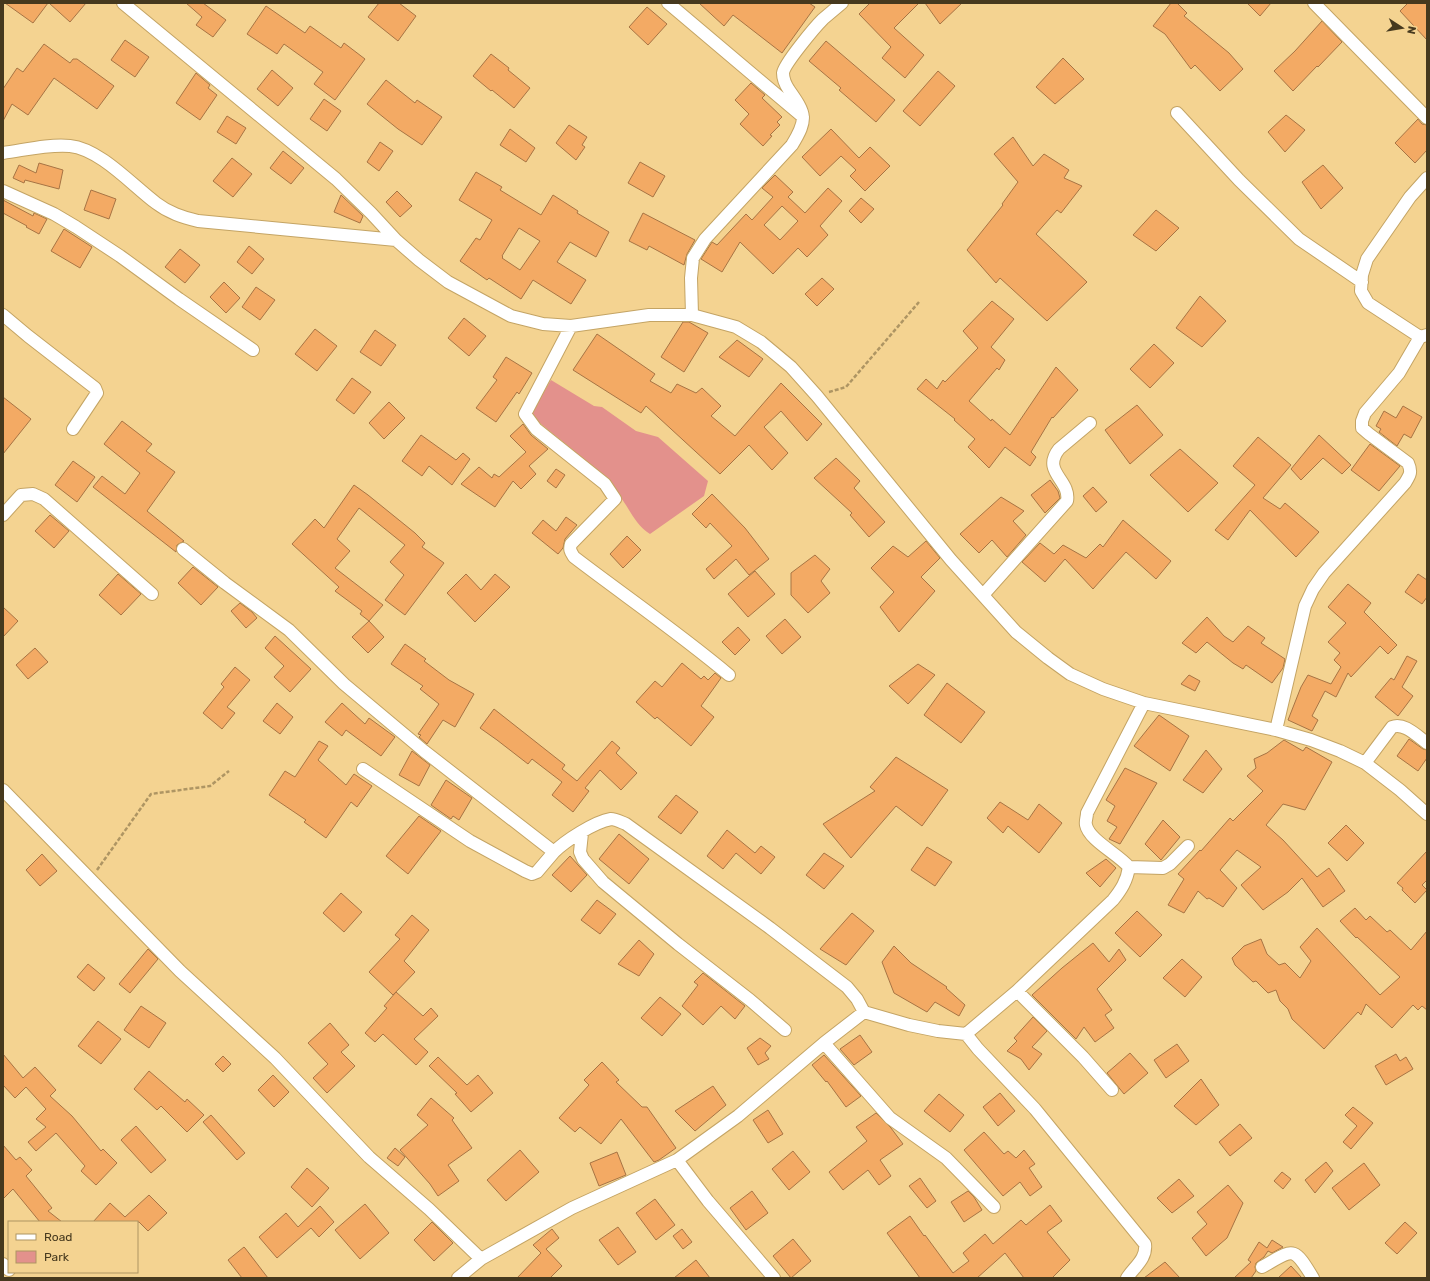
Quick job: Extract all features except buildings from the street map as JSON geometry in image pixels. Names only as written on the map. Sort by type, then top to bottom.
[{"type":"street","points":[[124,3],[336,179],[396,240],[448,282],[511,316],[543,324],[571,326],[649,315],[692,315],[736,327],[761,342],[791,366],[951,560],[1016,632],[1070,674],[1104,689],[1144,703],[1276,730],[1311,740],[1340,751],[1365,763],[1400,790],[1427,814]]},
{"type":"street","points":[[668,3],[804,118]]},
{"type":"street","points":[[692,315],[691,278],[693,258],[705,239],[792,145],[799,134],[804,118],[801,108],[784,82],[783,72],[787,63],[823,20],[842,3]]},
{"type":"street","points":[[1314,3],[1427,118]]},
{"type":"street","points":[[1177,113],[1239,180],[1300,239],[1362,282]]},
{"type":"street","points":[[3,153],[56,145],[85,149],[101,159],[157,204],[177,216],[198,221],[396,240]]},
{"type":"street","points":[[1276,730],[1303,613],[1313,589],[1324,573],[1405,483],[1410,475],[1411,469],[1408,463],[1362,428],[1362,421],[1365,414],[1399,373],[1423,336],[1368,303],[1361,291],[1362,275],[1367,259],[1410,197],[1427,178]]},
{"type":"street","points":[[3,191],[54,214],[76,227],[120,256],[253,350]]},
{"type":"street","points":[[3,315],[95,388],[97,393],[73,429]]},
{"type":"street","points":[[571,326],[525,414],[536,429],[605,484],[615,499],[571,544],[571,552],[574,557],[698,649],[728,675]]},
{"type":"street","points":[[983,595],[1067,501],[1067,490],[1055,474],[1053,461],[1055,454],[1090,423]]},
{"type":"street","points":[[3,515],[21,495],[33,494],[44,499],[152,594]]},
{"type":"street","points":[[183,549],[302,642],[338,679],[424,751],[554,852]]},
{"type":"street","points":[[966,1034],[1017,991],[1113,900],[1123,888],[1128,867],[1124,861],[1090,835],[1085,824],[1087,813],[1144,703]]},
{"type":"street","points":[[1365,763],[1392,727],[1397,725],[1404,727],[1427,743]]},
{"type":"street","points":[[363,769],[470,841],[532,874],[537,872],[563,843],[599,823],[612,819],[626,824],[770,928],[847,987],[857,999],[864,1012],[909,1025],[938,1031],[966,1034],[978,1049],[1035,1108],[1144,1244],[1144,1256],[1128,1278]]},
{"type":"street","points":[[3,790],[180,971],[231,1016],[275,1058],[369,1157],[429,1209],[481,1259]]},
{"type":"street","points":[[582,833],[580,852],[583,858],[603,882],[785,1030]]},
{"type":"street","points":[[1128,867],[1163,868],[1170,864],[1188,846]]},
{"type":"street","points":[[1017,991],[1083,1057],[1112,1090]]},
{"type":"street","points":[[458,1278],[481,1259],[572,1208],[677,1160],[738,1116],[824,1043],[864,1012]]},
{"type":"street","points":[[824,1043],[890,1118],[946,1158],[994,1207]]},
{"type":"street","points":[[677,1160],[708,1201],[774,1278]]},
{"type":"street","points":[[1262,1267],[1287,1253],[1295,1253],[1301,1258],[1313,1278]]},
{"type":"path","points":[[817,396],[846,387],[919,302]]},
{"type":"path","points":[[90,880],[151,794],[210,786],[229,771]]},
{"type":"green space","points":[[551,380],[594,406],[602,407],[636,431],[658,437],[708,481],[704,496],[650,534],[640,526],[622,499],[598,473],[530,415]]}]
